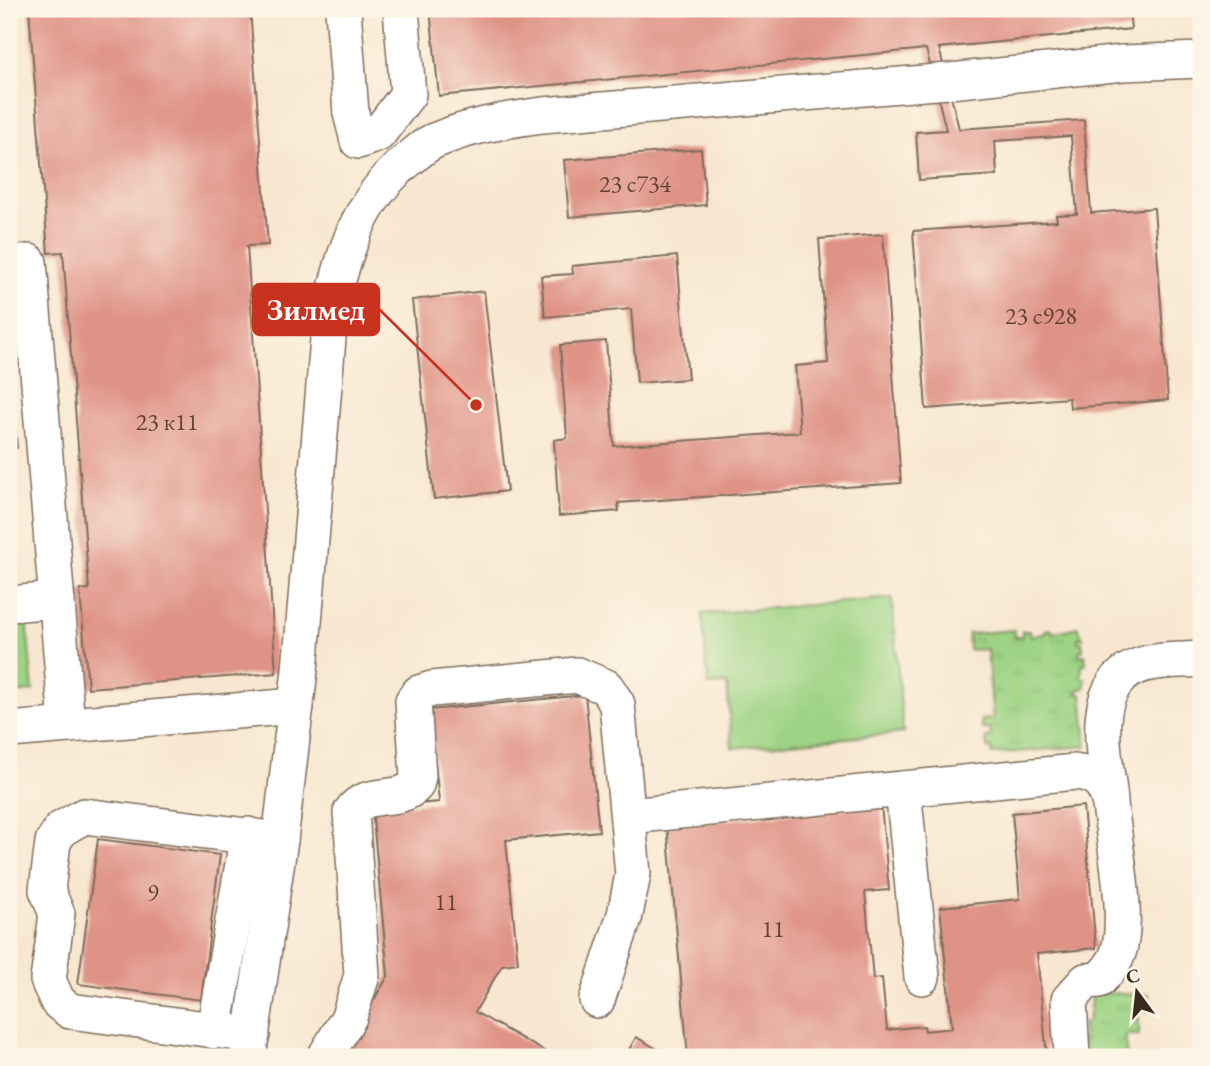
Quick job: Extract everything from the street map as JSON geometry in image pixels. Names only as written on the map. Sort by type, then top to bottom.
[{"type":"street","points":[[343,9],[351,113],[358,141],[378,134],[408,94],[401,9]]},
{"type":"street","points":[[214,1031],[296,706],[330,315],[338,274],[360,215],[399,167],[431,142],[486,123],[543,115],[960,80],[1123,63],[1201,60]]},
{"type":"street","points":[[9,264],[29,262],[66,725]]},
{"type":"street","points":[[9,604],[57,600]]},
{"type":"street","points":[[1072,1057],[1069,1000],[1086,981],[1099,980],[1109,970],[1118,954],[1123,932],[1103,707],[1109,691],[1122,676],[1138,666],[1201,659]]},
{"type":"street","points":[[325,1057],[349,1017],[362,975],[351,812],[357,803],[370,797],[402,794],[416,785],[418,776],[412,710],[413,701],[419,693],[577,675],[606,687],[617,704],[633,853],[631,891],[597,1000]]},
{"type":"street","points":[[9,730],[296,706]]},
{"type":"street","points":[[629,816],[1075,772],[1093,774],[1104,783],[1110,804]]},
{"type":"street","points":[[904,789],[922,977]]},
{"type":"street","points":[[84,816],[264,838],[250,1046],[214,1031],[70,1011],[58,1003],[48,980],[57,914],[47,890],[53,842],[61,829],[84,816]]},
{"type":"green space","points":[[892,598],[903,733],[732,748],[727,684],[708,685],[702,614]]},
{"type":"green space","points":[[27,625],[33,691],[9,693],[9,626]]},
{"type":"green space","points":[[1078,627],[1083,638],[1078,638],[1078,642],[1082,642],[1083,650],[1079,651],[1079,655],[1085,655],[1086,664],[1082,664],[1081,678],[1085,678],[1085,688],[1078,690],[1078,694],[1082,694],[1087,746],[992,754],[992,748],[987,748],[986,738],[991,737],[990,729],[982,729],[981,720],[993,719],[987,649],[969,650],[968,634],[1014,630],[1015,637],[1022,636],[1022,631],[1030,631],[1031,636],[1045,634],[1045,630],[1051,629],[1052,633]]},
{"type":"green space","points":[[1092,993],[1149,994],[1149,1011],[1133,1011],[1132,1017],[1139,1017],[1139,1035],[1126,1035],[1126,1057],[1082,1057],[1083,1022],[1088,1022]]},
{"type":"building","points":[[29,9],[250,9],[268,245],[247,246],[276,673],[88,688],[80,590],[89,589],[63,252],[48,253]]},
{"type":"building","points":[[430,9],[1129,9],[1131,29],[939,48],[959,129],[1084,120],[1091,213],[1154,208],[1168,400],[1070,408],[1069,398],[926,409],[913,231],[1057,221],[1056,215],[1077,214],[1071,136],[995,141],[997,175],[919,180],[916,132],[946,130],[926,49],[439,96]]},
{"type":"building","points":[[701,149],[706,205],[569,217],[564,160]]},
{"type":"building","points":[[883,234],[901,483],[618,503],[619,511],[559,516],[554,440],[567,438],[560,345],[606,341],[614,446],[800,432],[795,366],[828,363],[819,239]]},
{"type":"building","points":[[677,256],[688,379],[637,383],[631,309],[545,317],[541,276],[573,274],[572,266]]},
{"type":"building","points":[[484,291],[507,491],[434,499],[412,300]]},
{"type":"building","points":[[9,404],[13,404],[17,448],[9,449]]},
{"type":"building","points":[[585,695],[599,831],[506,840],[518,963],[502,965],[475,1012],[554,1057],[361,1057],[346,1047],[388,976],[372,808],[439,802],[430,710]]},
{"type":"building","points":[[881,805],[889,890],[865,892],[873,979],[882,978],[887,1030],[924,1026],[925,1031],[952,1028],[940,907],[1020,899],[1012,813],[1083,806],[1096,948],[1037,954],[1047,1057],[688,1057],[667,826]]},
{"type":"building","points":[[98,839],[220,855],[201,1000],[78,984]]},
{"type":"building","points":[[636,1037],[671,1057],[625,1057]]},
{"type":"place","name":"Зилмед","points":[[476,405]]}]
